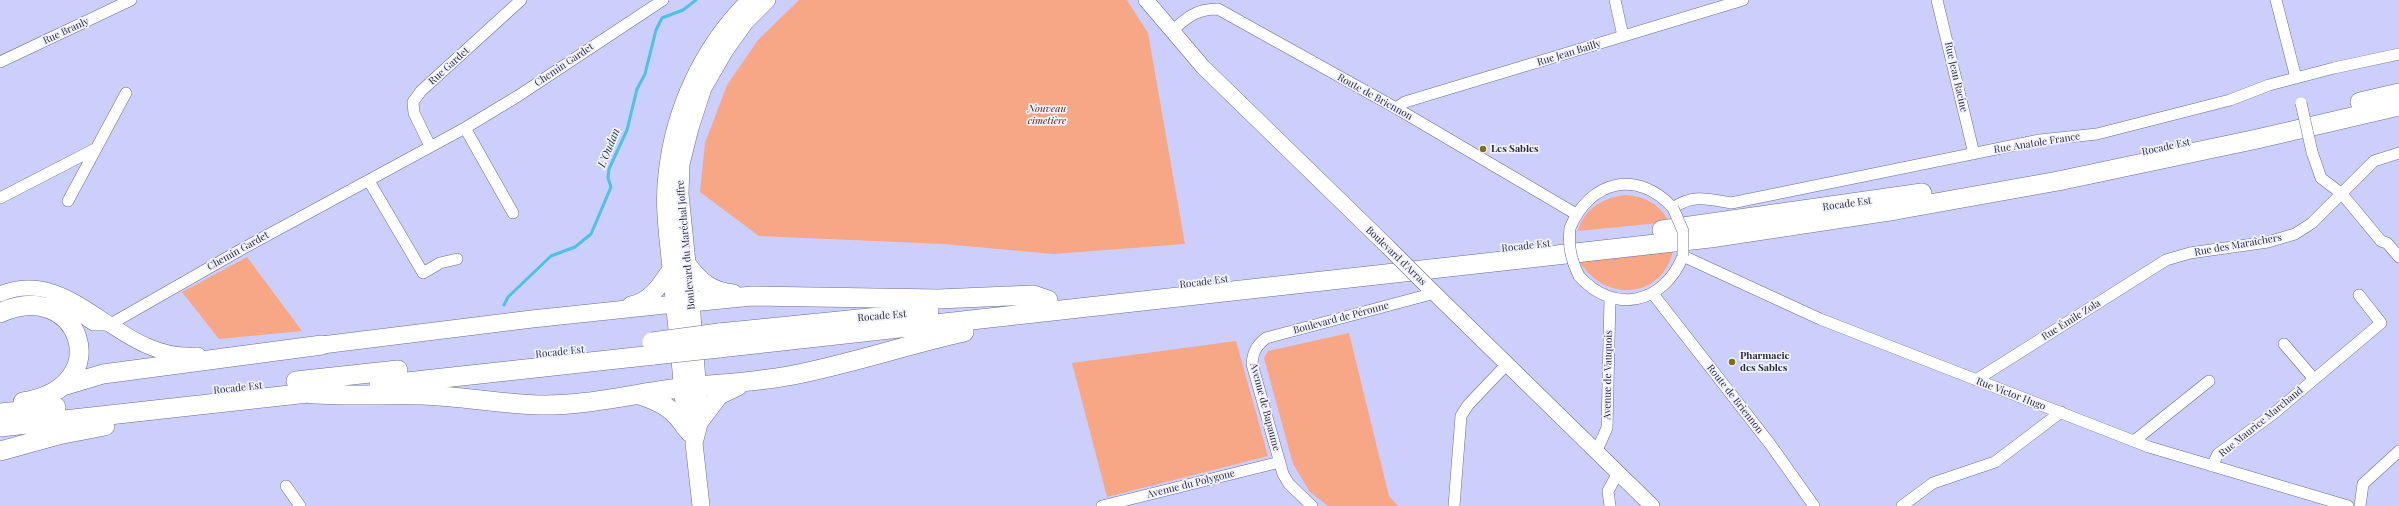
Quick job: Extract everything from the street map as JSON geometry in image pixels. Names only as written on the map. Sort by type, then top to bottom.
[{"type":"highway","name":"Rocade Est","points":[[0,413],[372,385],[653,348],[1048,300],[1647,233],[1908,195],[2044,172],[2396,103]]},
{"type":"highway","name":"Rocade Est","points":[[719,341],[1012,316],[1710,238],[1880,213],[2058,181],[2396,103]]},
{"type":"highway","points":[[679,267],[711,289],[752,296]]},
{"type":"highway","points":[[682,303],[752,296],[938,300],[1033,295],[1048,300]]},
{"type":"highway","points":[[0,312],[19,306],[38,305],[48,307],[66,320],[76,334],[80,348],[76,370],[64,386]]},
{"type":"highway","points":[[372,385],[423,395],[491,403],[540,405],[690,387],[743,384],[835,366],[917,342],[992,326],[1012,316]]},
{"type":"highway","points":[[0,405],[41,397],[64,386],[103,374],[322,345]]},
{"type":"highway","points":[[639,394],[662,402],[672,409],[693,430],[719,395],[743,384]]},
{"type":"highway","name":"Rocade Est","points":[[0,427],[185,405],[305,393],[336,388]]},
{"type":"highway","points":[[0,451],[58,435],[173,414],[185,405]]},
{"type":"main road","name":"Boulevard du Maréchal Joffre","points":[[679,267],[665,212],[667,175],[673,138],[688,92],[701,64],[736,14],[750,0]]},
{"type":"main road","name":"Boulevard du Maréchal Joffre","points":[[701,506],[679,267],[679,183],[681,164],[690,128],[703,88],[725,50],[745,22],[767,0]]},
{"type":"main road","name":"Boulevard d'Arras","points":[[1146,0],[1203,67],[1508,363],[1652,506]]},
{"type":"main road","points":[[566,316],[637,304],[651,294],[679,267]]},
{"type":"main road","points":[[0,294],[18,287],[45,288],[61,294],[140,344],[181,355],[322,345],[682,303]]},
{"type":"street","name":"Rue Branly","points":[[0,62],[131,0]]},
{"type":"street","name":"Rue Gardet","points":[[430,146],[414,113],[413,102],[421,91],[521,0]]},
{"type":"street","name":"Chemin Gardet","points":[[109,325],[242,249],[465,128],[518,96],[663,0]]},
{"type":"street","points":[[1615,0],[1623,36]]},
{"type":"street","name":"Rue Jean Bailly","points":[[1396,108],[1406,102],[1743,0]]},
{"type":"street","name":"Rue Jean Racine","points":[[1937,0],[1974,154]]},
{"type":"street","points":[[2276,0],[2296,78]]},
{"type":"street","name":"Route de Briennon","points":[[1172,31],[1192,13],[1205,9],[1218,9],[1396,108],[1576,214]]},
{"type":"street","name":"Rue Anatole France","points":[[1673,208],[1689,198],[1708,198],[1731,203],[2040,140],[2097,134],[2230,100],[2296,78],[2399,54]]},
{"type":"street","points":[[68,201],[126,93]]},
{"type":"street","points":[[2301,103],[2312,152],[2321,178],[2342,194],[2381,241],[2387,243],[2399,257]]},
{"type":"street","points":[[465,128],[513,213]]},
{"type":"street","points":[[0,198],[95,149]]},
{"type":"street","name":"Rue des Maraîchers","points":[[2166,260],[2190,253],[2268,242],[2295,234],[2312,223],[2374,161],[2399,153]]},
{"type":"street","points":[[369,180],[423,273],[440,263],[457,259]]},
{"type":"street","points":[[1628,184],[1653,191],[1673,208],[1683,231],[1683,256],[1671,278],[1653,294],[1639,299],[1625,300],[1610,298],[1598,293],[1579,276],[1572,261],[1568,245],[1570,228],[1576,214],[1583,204],[1603,189],[1628,184]]},
{"type":"street","name":"Rue Victor Hugo","points":[[1683,256],[1820,319],[2134,441],[2212,466],[2348,506]]},
{"type":"street","name":"Rue Émile Zola","points":[[1976,380],[2166,260]]},
{"type":"street","name":"Boulevard de Péronne","points":[[1253,352],[1266,338],[1430,288]]},
{"type":"street","points":[[0,302],[21,294],[42,295],[60,302],[93,325],[109,325]]},
{"type":"street","name":"Route de Briennon","points":[[1653,294],[1770,444],[1814,506]]},
{"type":"street","name":"Rue Maurice Marchand","points":[[2212,466],[2218,454],[2273,414],[2381,323],[2359,296]]},
{"type":"street","name":"Avenue de Vauquois","points":[[1596,450],[1607,428],[1608,308],[1610,298]]},
{"type":"street","points":[[2284,344],[2314,380]]},
{"type":"street","name":"Avenue de Bapaume","points":[[1253,352],[1252,364],[1280,462],[1289,484],[1312,506]]},
{"type":"street","points":[[1454,506],[1461,416],[1468,404],[1508,363]]},
{"type":"street","points":[[2134,441],[2209,381]]},
{"type":"street","points":[[1902,506],[1933,483],[1995,462],[2061,412]]},
{"type":"street","points":[[2360,506],[2363,484],[2399,451]]},
{"type":"street","name":"Avenue du Polygone","points":[[1102,506],[1140,502],[1280,462]]},
{"type":"street","points":[[1610,506],[1608,491],[1618,473]]},
{"type":"street","points":[[286,486],[300,506]]},
{"type":"green space","name":"Nouveau cimetière","points":[[799,0],[1127,0],[1148,33],[1185,244],[1053,254],[944,244],[759,236],[700,192],[705,143],[727,85],[758,40]]},
{"type":"green space","points":[[1625,195],[1639,197],[1651,202],[1661,210],[1669,222],[1578,231],[1581,223],[1589,211],[1595,206],[1609,199]]},
{"type":"green space","points":[[1673,251],[1667,267],[1657,279],[1645,286],[1632,290],[1618,289],[1604,284],[1591,275],[1580,262]]},
{"type":"green space","points":[[247,257],[302,331],[219,339],[182,292]]},
{"type":"green space","points":[[1349,333],[1389,496],[1398,506],[1328,506],[1310,492],[1293,464],[1264,358],[1268,351]]},
{"type":"green space","points":[[1236,341],[1268,456],[1107,497],[1072,363]]},
{"type":"waterway","name":"L'Oudan","points":[[504,305],[508,297],[551,256],[575,247],[591,234],[611,187],[608,178],[609,169],[627,130],[637,89],[645,74],[656,30],[662,18],[683,10],[696,0]]},
{"type":"place","name":"Les Sables","points":[[1483,149]]},
{"type":"place","name":"Pharmacie des Sables","points":[[1732,362]]}]
